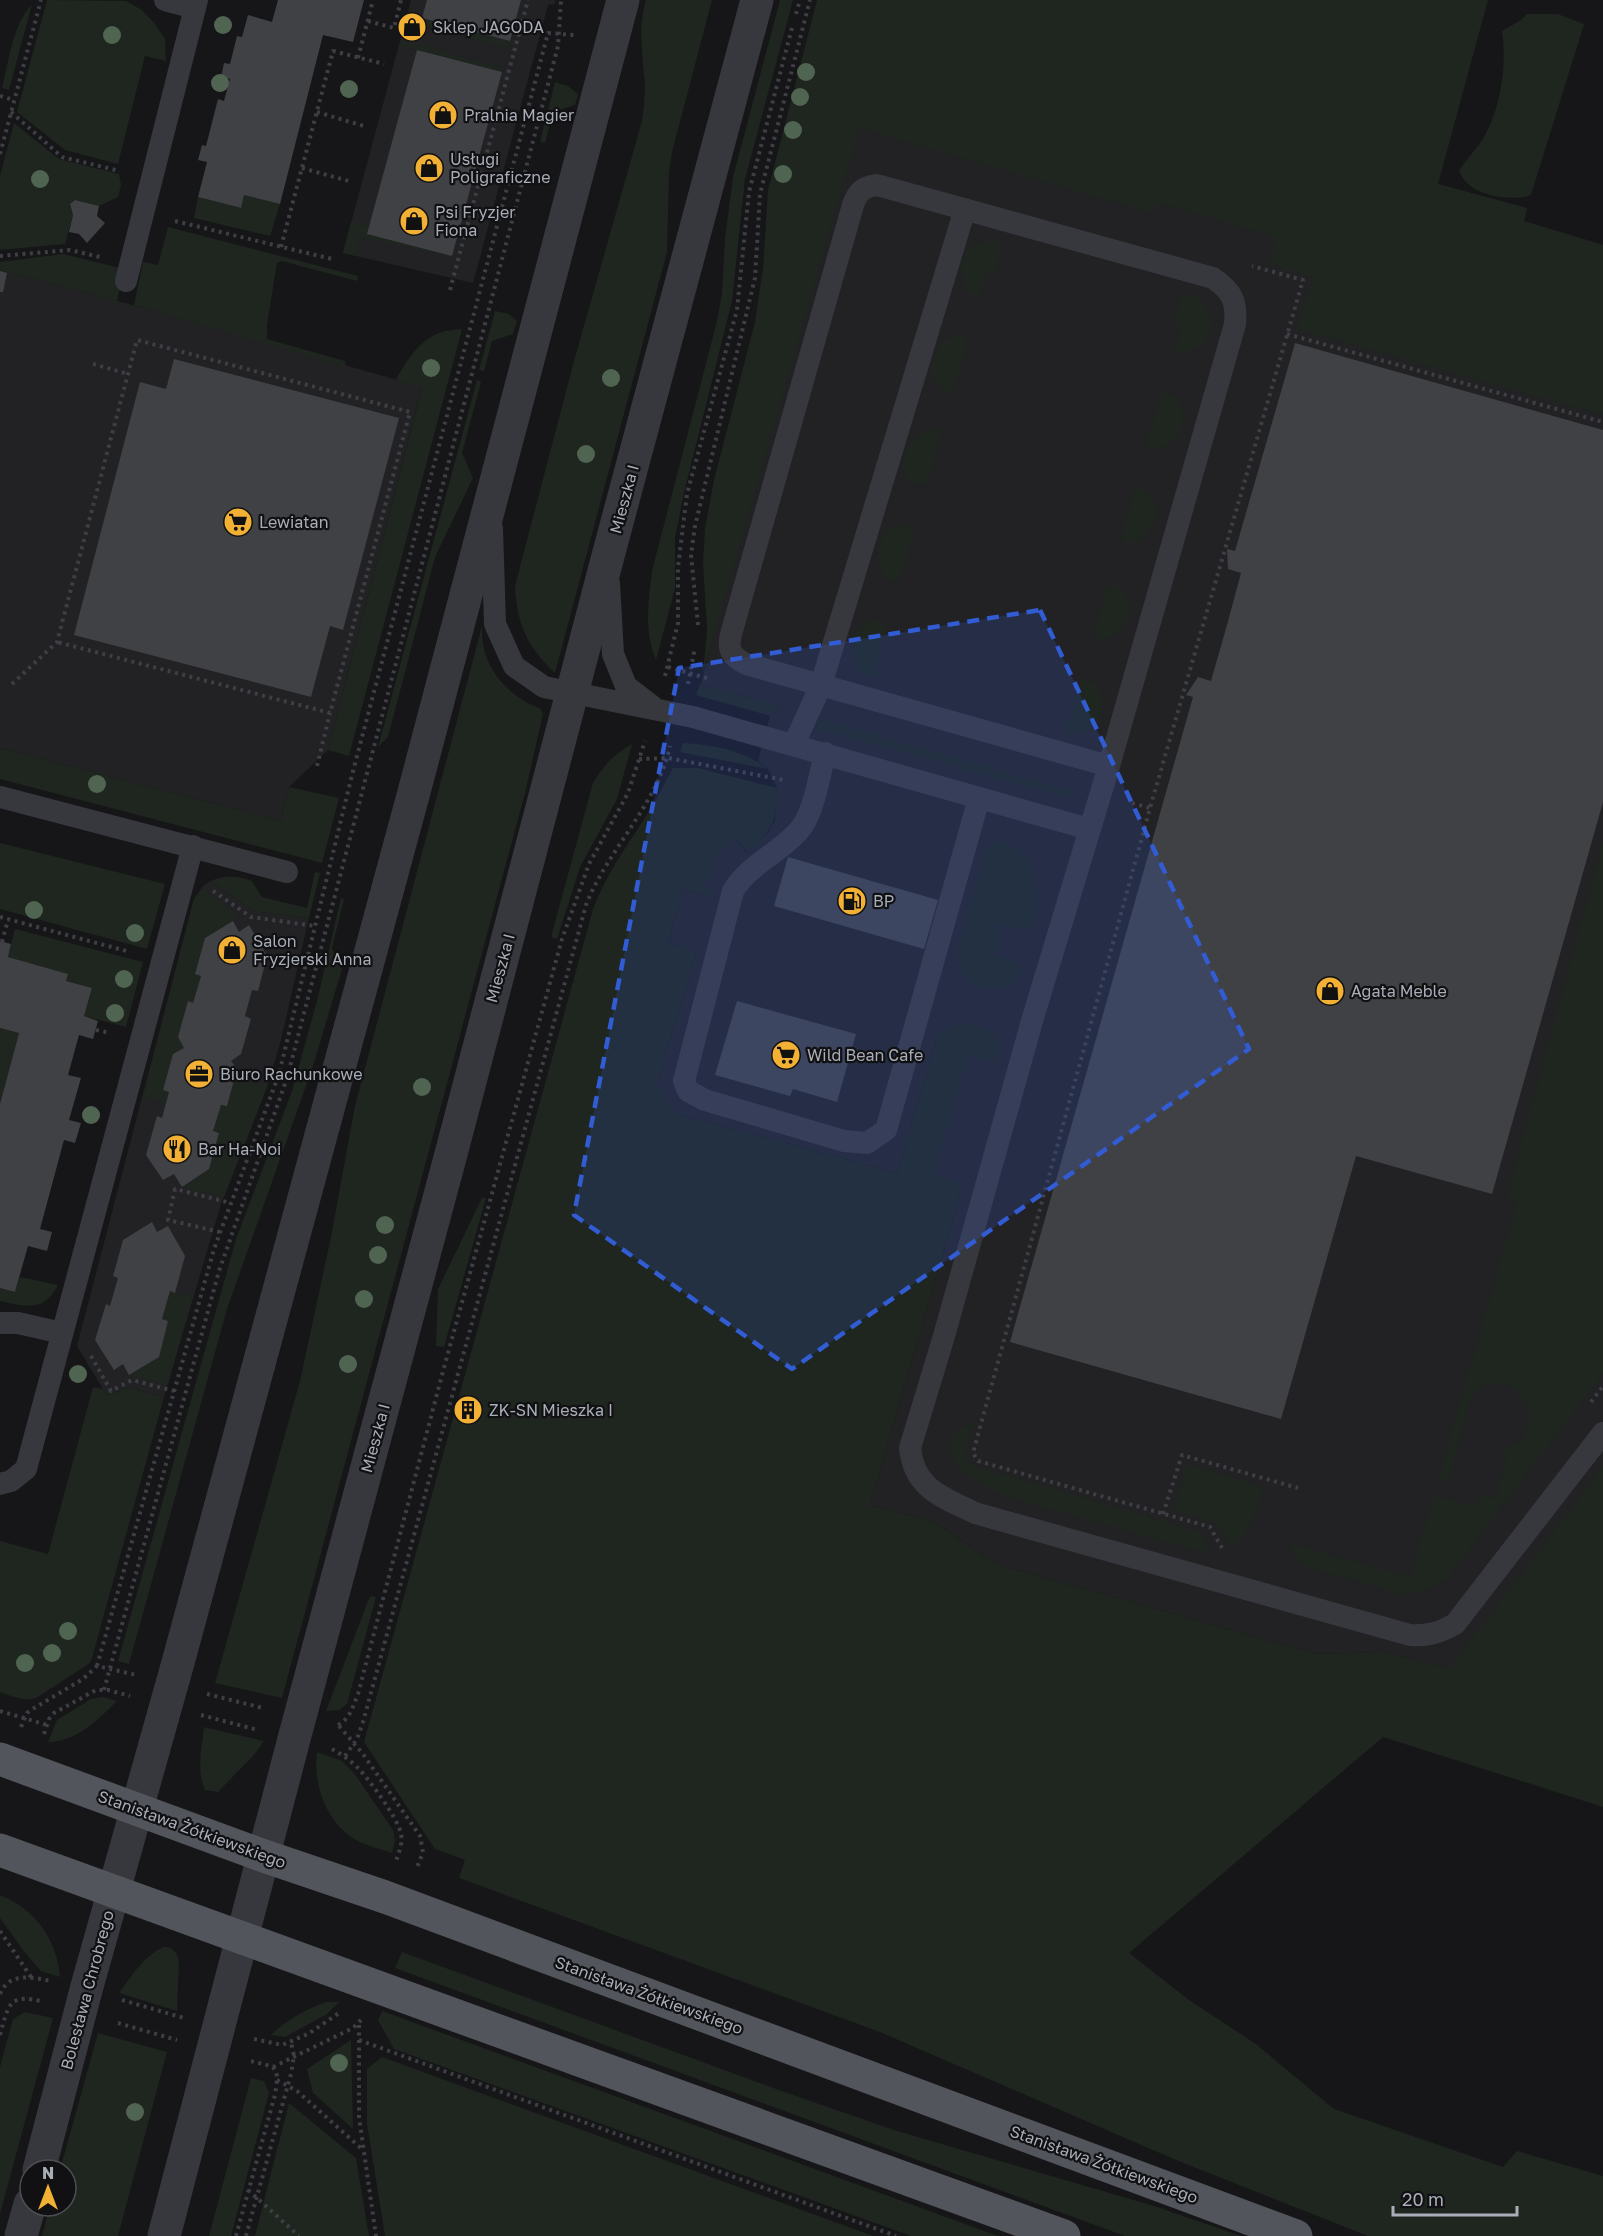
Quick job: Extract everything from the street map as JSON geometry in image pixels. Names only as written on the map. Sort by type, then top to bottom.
[{"type":"main road","name":"Stanisława Żółkiewskiego","points":[[0,1759],[264,1856],[431,1914],[1296,2236]]},
{"type":"main road","points":[[0,1850],[1064,2236]]},
{"type":"street","points":[[136,1809],[405,826],[623,0]]},
{"type":"street","name":"Mieszka I","points":[[243,1937],[608,556],[758,0]]},
{"type":"street","name":"Bolesława Chrobrego","points":[[42,2158],[136,1809]]},
{"type":"street","points":[[164,2236],[243,1937]]},
{"type":"street","points":[[21,2236],[26,2218]]},
{"type":"lane","points":[[126,280],[196,4],[165,0]]},
{"type":"lane","points":[[1109,766],[746,664],[731,654],[729,644],[853,205],[858,192],[867,186],[877,185],[1213,278],[1232,296],[1236,309],[1235,324],[1109,766],[1032,1021],[944,1336],[910,1448],[911,1465],[931,1490],[975,1512],[1410,1635],[1428,1636],[1455,1624],[1603,1433]]},
{"type":"lane","points":[[794,744],[820,685],[965,209]]},
{"type":"lane","points":[[491,498],[495,624],[514,666],[544,687],[680,714],[794,744],[1089,829]]},
{"type":"lane","points":[[608,556],[613,654],[626,686],[656,708]]},
{"type":"lane","points":[[825,753],[817,786],[802,827],[749,870],[733,891],[684,1080],[688,1091],[705,1101],[854,1143],[867,1143],[886,1130],[980,798]]},
{"type":"lane","points":[[0,797],[287,872]]},
{"type":"lane","points":[[0,1484],[11,1481],[26,1469],[193,846]]},
{"type":"lane","points":[[0,1323],[18,1323],[62,1333]]},
{"type":"path","points":[[0,154],[41,0]]},
{"type":"path","points":[[358,58],[373,0]]},
{"type":"path","points":[[368,21],[394,28],[401,0]]},
{"type":"path","points":[[450,290],[528,0]]},
{"type":"path","points":[[399,1852],[402,1840],[401,1830],[359,1769],[345,1756],[333,1750],[294,1739],[106,1690],[219,1271],[287,1078],[558,46],[561,0]]},
{"type":"path","points":[[333,1725],[339,1725],[345,1721],[358,1694],[421,1453],[562,939],[589,864],[628,792],[656,708],[678,623],[678,567],[687,494],[737,309],[749,192],[800,0]]},
{"type":"path","points":[[698,628],[691,555],[695,526],[755,278],[760,194],[810,0]]},
{"type":"path","points":[[97,1666],[220,1232],[279,1074],[352,775],[548,33],[579,35]]},
{"type":"path","points":[[281,247],[333,51],[384,64]]},
{"type":"path","points":[[0,96],[14,100]]},
{"type":"path","points":[[11,112],[62,157],[131,174]]},
{"type":"path","points":[[317,112],[367,127]]},
{"type":"path","points":[[302,168],[352,182]]},
{"type":"path","points":[[178,221],[332,259]]},
{"type":"path","points":[[0,256],[70,250],[106,258]]},
{"type":"path","points":[[1225,1553],[1209,1527],[978,1461],[973,1453],[1150,808],[1303,280],[1247,264]]},
{"type":"path","points":[[1287,334],[1603,422]]},
{"type":"path","points":[[12,684],[57,642],[136,340],[410,412],[317,766]]},
{"type":"path","points":[[93,364],[128,374]]},
{"type":"path","points":[[345,1756],[357,1738],[363,1722],[586,905],[594,884],[648,800],[668,758],[691,673],[696,637]]},
{"type":"path","points":[[57,642],[330,713]]},
{"type":"path","points":[[639,759],[668,758],[817,786]]},
{"type":"path","points":[[186,872],[251,917],[315,926]]},
{"type":"path","points":[[0,917],[162,961]]},
{"type":"path","points":[[2,942],[8,919]]},
{"type":"path","points":[[220,1232],[168,1220],[175,1189],[231,1203]]},
{"type":"path","points":[[62,1333],[81,1338],[111,1390],[132,1380],[174,1391]]},
{"type":"path","points":[[1589,1405],[1603,1386]]},
{"type":"path","points":[[1163,1514],[1182,1455],[1298,1488]]},
{"type":"path","points":[[0,1711],[47,1725]]},
{"type":"path","points":[[0,1930],[32,1978]]},
{"type":"path","points":[[0,1994],[8,1981],[15,1978],[32,1978],[83,2001],[217,2040],[277,2070],[277,2080],[236,2236]]},
{"type":"path","points":[[0,2035],[9,2007],[14,2000],[22,1998],[83,2001],[217,2040],[282,2045],[308,2034],[342,2011]]},
{"type":"path","points":[[362,2019],[359,2024],[359,2117],[376,2236]]},
{"type":"path","points":[[273,2067],[359,2024]]},
{"type":"path","points":[[359,2040],[896,2236]]},
{"type":"path","points":[[246,2236],[294,2056],[291,2042]]},
{"type":"path","points":[[277,2080],[297,2091],[362,2149]]},
{"type":"path","points":[[248,2190],[299,2236]]},
{"type":"highlighted area","points":[[1040,610],[1249,1049],[792,1369],[574,1215],[679,668]]},
{"type":"shaded area","points":[[47,0],[126,1],[142,10],[165,39],[166,61],[145,56],[118,164],[65,150],[17,112]]},
{"type":"shaded area","points":[[411,0],[555,0],[555,4],[548,5],[473,283],[343,253]]},
{"type":"shaded area","points":[[646,0],[712,0],[672,152],[669,173],[667,252],[555,673],[537,654],[525,634],[518,612],[515,586],[574,361],[642,121],[645,86],[641,28]]},
{"type":"shaded area","points":[[780,0],[793,0],[745,179],[732,301],[684,493],[675,538],[675,588],[656,660],[648,627],[652,571],[717,321],[722,293],[725,238],[733,177]]},
{"type":"shaded area","points":[[817,0],[1488,0],[1438,184],[1527,208],[1524,221],[1603,245],[1603,415],[1297,329],[1313,277],[1270,264],[1276,237],[1157,202],[1153,213],[859,128],[703,673],[707,630],[703,563],[705,529],[714,480],[755,322],[763,268],[768,190]]},
{"type":"shaded area","points":[[32,4],[9,90],[2,88],[16,33]]},
{"type":"shaded area","points":[[1527,14],[1558,14],[1584,24],[1531,195],[1507,198],[1489,195],[1473,188],[1459,171],[1484,137],[1495,113],[1503,72],[1502,31]]},
{"type":"shaded area","points":[[422,18],[510,41],[508,48],[420,25]]},
{"type":"shaded area","points":[[868,21],[1527,208],[1524,221],[1603,245],[1603,1046],[1511,1349],[1603,1374],[1603,1503],[1477,1677],[1385,1652],[1317,1654],[996,1564],[934,1522],[870,1505],[961,1191],[958,1182],[933,1175],[968,1054],[993,1062],[937,1038],[897,1173],[678,1114],[659,1093],[658,1080],[696,954],[694,950],[668,942],[683,889],[709,897],[713,893],[703,881],[710,861],[735,839],[747,853],[768,832],[775,820],[777,788],[768,769],[758,761],[770,716],[782,707],[701,684]]},
{"type":"shaded area","points":[[401,40],[503,68],[502,72],[400,45]]},
{"type":"shaded area","points":[[555,82],[568,86],[578,94],[575,105],[553,112],[545,143],[540,142]]},
{"type":"shaded area","points":[[14,123],[59,159],[119,174],[121,185],[118,197],[99,206],[75,200],[70,204],[73,215],[65,244],[0,250],[0,176]]},
{"type":"shaded area","points":[[244,195],[280,204],[270,236],[194,218],[198,197],[240,208]]},
{"type":"shaded area","points":[[351,222],[370,226],[368,234],[452,256],[360,237],[355,256],[343,253]]},
{"type":"shaded area","points":[[168,227],[358,276],[357,281],[282,261],[277,263],[267,325],[267,339],[345,361],[346,367],[134,305],[143,262],[158,265]]},
{"type":"shaded area","points":[[997,241],[1002,244],[994,273],[987,271],[981,294],[971,294],[962,275],[964,254],[979,243]]},
{"type":"shaded area","points":[[63,254],[124,269],[117,301],[0,270],[0,262]]},
{"type":"shaded area","points":[[0,270],[148,309],[422,387],[328,750],[289,787],[281,821],[0,748]]},
{"type":"shaded area","points":[[1182,294],[1205,304],[1210,314],[1211,324],[1209,334],[1203,344],[1179,354],[1175,348],[1181,324],[1174,323]]},
{"type":"shaded area","points":[[495,311],[509,314],[517,321],[513,334],[492,341],[484,371],[479,370]]},
{"type":"shaded area","points":[[462,329],[349,756],[328,750],[422,388],[396,380],[409,358],[427,340],[442,332]]},
{"type":"shaded area","points":[[960,334],[965,335],[968,339],[953,392],[942,388],[935,381],[932,363],[941,345],[949,338]]},
{"type":"shaded area","points":[[477,380],[481,382],[462,453],[473,478],[435,557],[388,737],[378,747]]},
{"type":"shaded area","points":[[1165,393],[1174,396],[1180,402],[1183,421],[1174,439],[1165,446],[1152,449],[1147,443],[1161,395]]},
{"type":"shaded area","points":[[932,429],[941,434],[927,484],[917,485],[904,471],[905,454],[915,438]]},
{"type":"shaded area","points":[[1138,488],[1148,493],[1154,500],[1156,518],[1145,535],[1125,544],[1121,538],[1134,490]]},
{"type":"shaded area","points":[[911,525],[914,532],[900,579],[895,582],[883,573],[878,558],[879,550],[884,536],[891,528]]},
{"type":"shaded area","points":[[1114,584],[1125,594],[1128,601],[1126,623],[1116,634],[1098,640],[1094,634],[1107,586]]},
{"type":"shaded area","points":[[871,620],[884,621],[887,626],[873,677],[861,672],[852,654],[853,634]]},
{"type":"shaded area","points":[[482,626],[482,640],[487,659],[498,678],[521,699],[540,708],[543,714],[525,793],[282,1698],[215,1683],[300,1381],[331,1237],[355,1106]]},
{"type":"shaded area","points":[[1084,679],[1092,682],[1098,688],[1102,705],[1097,722],[1091,729],[1077,735],[1066,731],[1080,682]]},
{"type":"shaded area","points":[[700,684],[783,707],[770,716],[696,695]]},
{"type":"shaded area","points":[[820,719],[1076,792],[1070,795],[1059,795],[817,728],[816,723]]},
{"type":"shaded area","points":[[683,743],[706,745],[738,753],[768,769],[680,752]]},
{"type":"shaded area","points":[[632,744],[617,799],[580,867],[557,939],[551,937],[593,783],[610,761]]},
{"type":"shaded area","points":[[0,748],[281,821],[289,787],[339,798],[322,863],[0,779]]},
{"type":"shaded area","points":[[673,768],[698,768],[777,788],[776,810],[772,825],[763,837],[748,853],[735,839],[711,861],[717,867],[704,881],[713,893],[709,897],[683,889],[668,942],[694,950],[696,954],[658,1080],[664,1099],[678,1114],[897,1173],[937,1038],[951,1026],[968,1024],[989,1030],[996,1036],[998,1042],[998,1057],[993,1062],[968,1055],[934,1174],[958,1182],[961,1185],[961,1191],[870,1505],[934,1522],[996,1564],[1317,1654],[1385,1652],[1449,1669],[1603,1467],[1603,1807],[1383,1737],[1129,1953],[1189,2000],[1256,2044],[1334,2109],[1503,2167],[1517,2151],[1603,2176],[1603,2236],[1368,2236],[1176,2160],[880,2032],[459,1878],[465,1860],[435,1849],[364,1742],[593,909],[610,873],[650,810]]},
{"type":"shaded area","points":[[998,841],[1014,846],[1026,857],[1033,873],[1037,906],[1034,925],[1029,931],[1002,924],[994,955],[1020,963],[1022,971],[1011,984],[988,989],[972,983],[964,974],[959,965],[958,950],[987,848]]},
{"type":"shaded area","points":[[0,843],[165,884],[147,949],[0,909]]},
{"type":"shaded area","points":[[1603,843],[1603,1374],[1447,1579],[1422,1592],[1402,1595],[1299,1564],[1290,1548],[1293,1544],[1410,1577],[1434,1495],[1475,1507],[1479,1494],[1495,1499],[1507,1456],[1499,1453],[1523,1441],[1530,1414],[1517,1389],[1492,1382],[1470,1398],[1449,1483],[1438,1480],[1517,1203],[1506,1199]]},
{"type":"shaded area","points":[[315,872],[320,873],[309,918],[253,911],[211,881],[226,877],[247,879],[252,881],[262,897],[307,908]]},
{"type":"shaded area","points":[[211,881],[253,911],[309,918],[280,1044],[267,1087],[221,1204],[164,1397],[128,1387],[107,1396],[77,1346],[194,899],[204,885]]},
{"type":"shaded area","points":[[202,888],[239,917],[205,938],[195,973],[201,976],[193,1003],[188,1002],[178,1037],[184,1048],[173,1054],[163,1090],[169,1092],[166,1103],[143,1097],[194,899]]},
{"type":"shaded area","points":[[341,898],[344,899],[332,948],[342,969],[312,1069],[227,1309],[129,1664],[118,1661],[236,1239],[292,1091],[317,1001]]},
{"type":"shaded area","points":[[15,929],[143,962],[126,1027],[84,1016],[92,988],[66,981],[68,974],[8,957]]},
{"type":"shaded area","points":[[0,1028],[19,1033],[0,1104]]},
{"type":"shaded area","points":[[234,1078],[267,1087],[224,1197],[182,1187],[209,1169],[219,1133],[213,1131],[221,1105],[227,1106]]},
{"type":"shaded area","points":[[482,1198],[486,1198],[444,1347],[436,1346],[438,1289]]},
{"type":"shaded area","points":[[20,1277],[58,1285],[53,1294],[41,1304],[26,1306],[0,1301],[0,1288],[15,1292]]},
{"type":"shaded area","points":[[170,1291],[192,1297],[168,1384],[129,1375],[159,1357],[168,1321],[162,1319]]},
{"type":"shaded area","points":[[93,1387],[103,1389],[107,1396],[128,1387],[164,1397],[90,1663],[36,1698],[18,1698],[0,1692],[0,1541],[48,1554]]},
{"type":"shaded area","points":[[973,1423],[964,1456],[972,1465],[1200,1532],[1210,1551],[1202,1552],[1001,1495],[966,1475],[953,1459],[948,1447],[954,1431]]},
{"type":"shaded area","points":[[1187,1464],[1263,1487],[1256,1513],[1249,1527],[1231,1546],[1217,1523],[1173,1510]]},
{"type":"shaded area","points":[[370,1596],[376,1597],[347,1704],[339,1710],[326,1711]]},
{"type":"shaded area","points":[[103,1697],[117,1701],[86,1729],[68,1738],[48,1742],[57,1720],[91,1699]]},
{"type":"shaded area","points":[[204,1727],[264,1741],[253,1756],[218,1792],[205,1790],[202,1782],[200,1758]]},
{"type":"shaded area","points":[[317,1752],[342,1761],[354,1773],[393,1830],[395,1840],[392,1853],[362,1843],[352,1837],[332,1817],[326,1808],[319,1786]]},
{"type":"shaded area","points":[[0,1895],[24,1908],[42,1927],[54,1950],[60,1977],[41,1971],[23,1950],[0,1918]]},
{"type":"shaded area","points":[[164,1947],[174,1950],[179,1960],[177,2011],[119,1993],[144,1961]]},
{"type":"shaded area","points":[[402,1952],[897,2131],[1154,2206],[1241,2236],[1125,2236],[395,1968]]},
{"type":"shaded area","points":[[326,2002],[339,2002],[327,2014],[285,2037],[271,2035],[296,2016]]},
{"type":"shaded area","points":[[382,2011],[998,2236],[911,2236],[394,2049],[378,2020]]},
{"type":"shaded area","points":[[25,2012],[53,2018],[0,2214],[0,2067],[13,2019]]},
{"type":"shaded area","points":[[98,2033],[167,2052],[118,2236],[42,2236],[47,2218],[78,2218],[78,2158],[63,2158]]},
{"type":"shaded area","points":[[351,2040],[353,2129],[313,2093],[307,2069]]},
{"type":"shaded area","points":[[382,2057],[873,2236],[385,2236],[367,2124],[367,2069]]},
{"type":"shaded area","points":[[251,2078],[264,2081],[269,2093],[231,2236],[209,2236]]},
{"type":"shaded area","points":[[289,2103],[356,2158],[369,2236],[255,2236]]},
{"type":"building","points":[[278,0],[364,0],[353,42],[323,35],[280,204],[244,195],[241,208],[198,197],[207,162],[198,160],[202,145],[206,146],[218,99],[224,101],[230,79],[221,77],[224,63],[230,64],[237,36],[242,37],[248,15],[272,22]]},
{"type":"building","points":[[427,0],[521,0],[510,41],[422,18]]},
{"type":"building","points":[[417,50],[502,72],[452,256],[367,234]]},
{"type":"building","points":[[75,200],[99,206],[97,216],[105,223],[87,243],[79,234],[69,232],[73,215],[70,204]]},
{"type":"building","points":[[0,271],[7,273],[3,292],[0,292]]},
{"type":"building","name":"Agata Meble","points":[[1295,343],[1603,430],[1603,802],[1492,1194],[1356,1156],[1281,1419],[1010,1342],[1193,697],[1186,695],[1198,677],[1211,681],[1227,625],[1241,573],[1228,569],[1227,549],[1235,551]]},
{"type":"building","name":"Lewiatan","points":[[174,359],[399,418],[343,630],[330,626],[311,697],[74,635],[140,382],[166,389]]},
{"type":"building","points":[[788,857],[938,900],[924,949],[774,906]]},
{"type":"building","points":[[233,921],[239,932],[249,925],[267,956],[258,991],[252,990],[245,1016],[251,1019],[241,1054],[231,1061],[237,1069],[227,1106],[221,1105],[213,1131],[219,1133],[209,1169],[182,1187],[174,1174],[163,1180],[146,1155],[157,1116],[162,1118],[169,1092],[163,1090],[173,1054],[184,1048],[178,1037],[188,1001],[193,1003],[201,976],[195,974],[205,938]]},
{"type":"building","points":[[0,941],[11,944],[8,957],[68,974],[66,981],[92,988],[84,1016],[98,1021],[93,1039],[79,1035],[68,1075],[81,1078],[69,1120],[81,1123],[75,1143],[64,1140],[40,1229],[52,1232],[47,1251],[28,1246],[15,1292],[0,1288],[0,1104],[19,1033],[0,1028]]},
{"type":"building","name":"Wild Bean Cafe","points":[[737,1001],[856,1034],[837,1102],[793,1089],[790,1096],[715,1075]]},
{"type":"building","points":[[152,1222],[157,1232],[168,1226],[185,1256],[175,1293],[170,1291],[162,1319],[168,1321],[159,1357],[129,1375],[123,1364],[114,1370],[95,1340],[106,1304],[110,1306],[118,1278],[113,1276],[123,1240]]},
{"type":"building","name":"ZK-SN Mieszka I","points":[[466,1404],[473,1406],[471,1415],[464,1413]]},
{"type":"place","name":"Sklep JAGODA","points":[[412,27]]},
{"type":"place","name":"Pralnia Magier","points":[[443,115]]},
{"type":"place","name":"Usługi Poligraficzne","points":[[429,168]]},
{"type":"place","name":"Psi Fryzjer Fiona","points":[[414,221]]},
{"type":"place","name":"Lewiatan","points":[[238,522]]},
{"type":"place","name":"BP","points":[[852,901]]},
{"type":"place","name":"Salon Fryzjerski Anna","points":[[232,950]]},
{"type":"place","name":"Agata Meble","points":[[1330,991]]},
{"type":"place","name":"Wild Bean Cafe","points":[[786,1055]]},
{"type":"place","name":"Biuro Rachunkowe","points":[[199,1074]]},
{"type":"place","name":"Bar Ha-Noi","points":[[177,1149]]},
{"type":"place","name":"ZK-SN Mieszka I","points":[[468,1410]]}]
